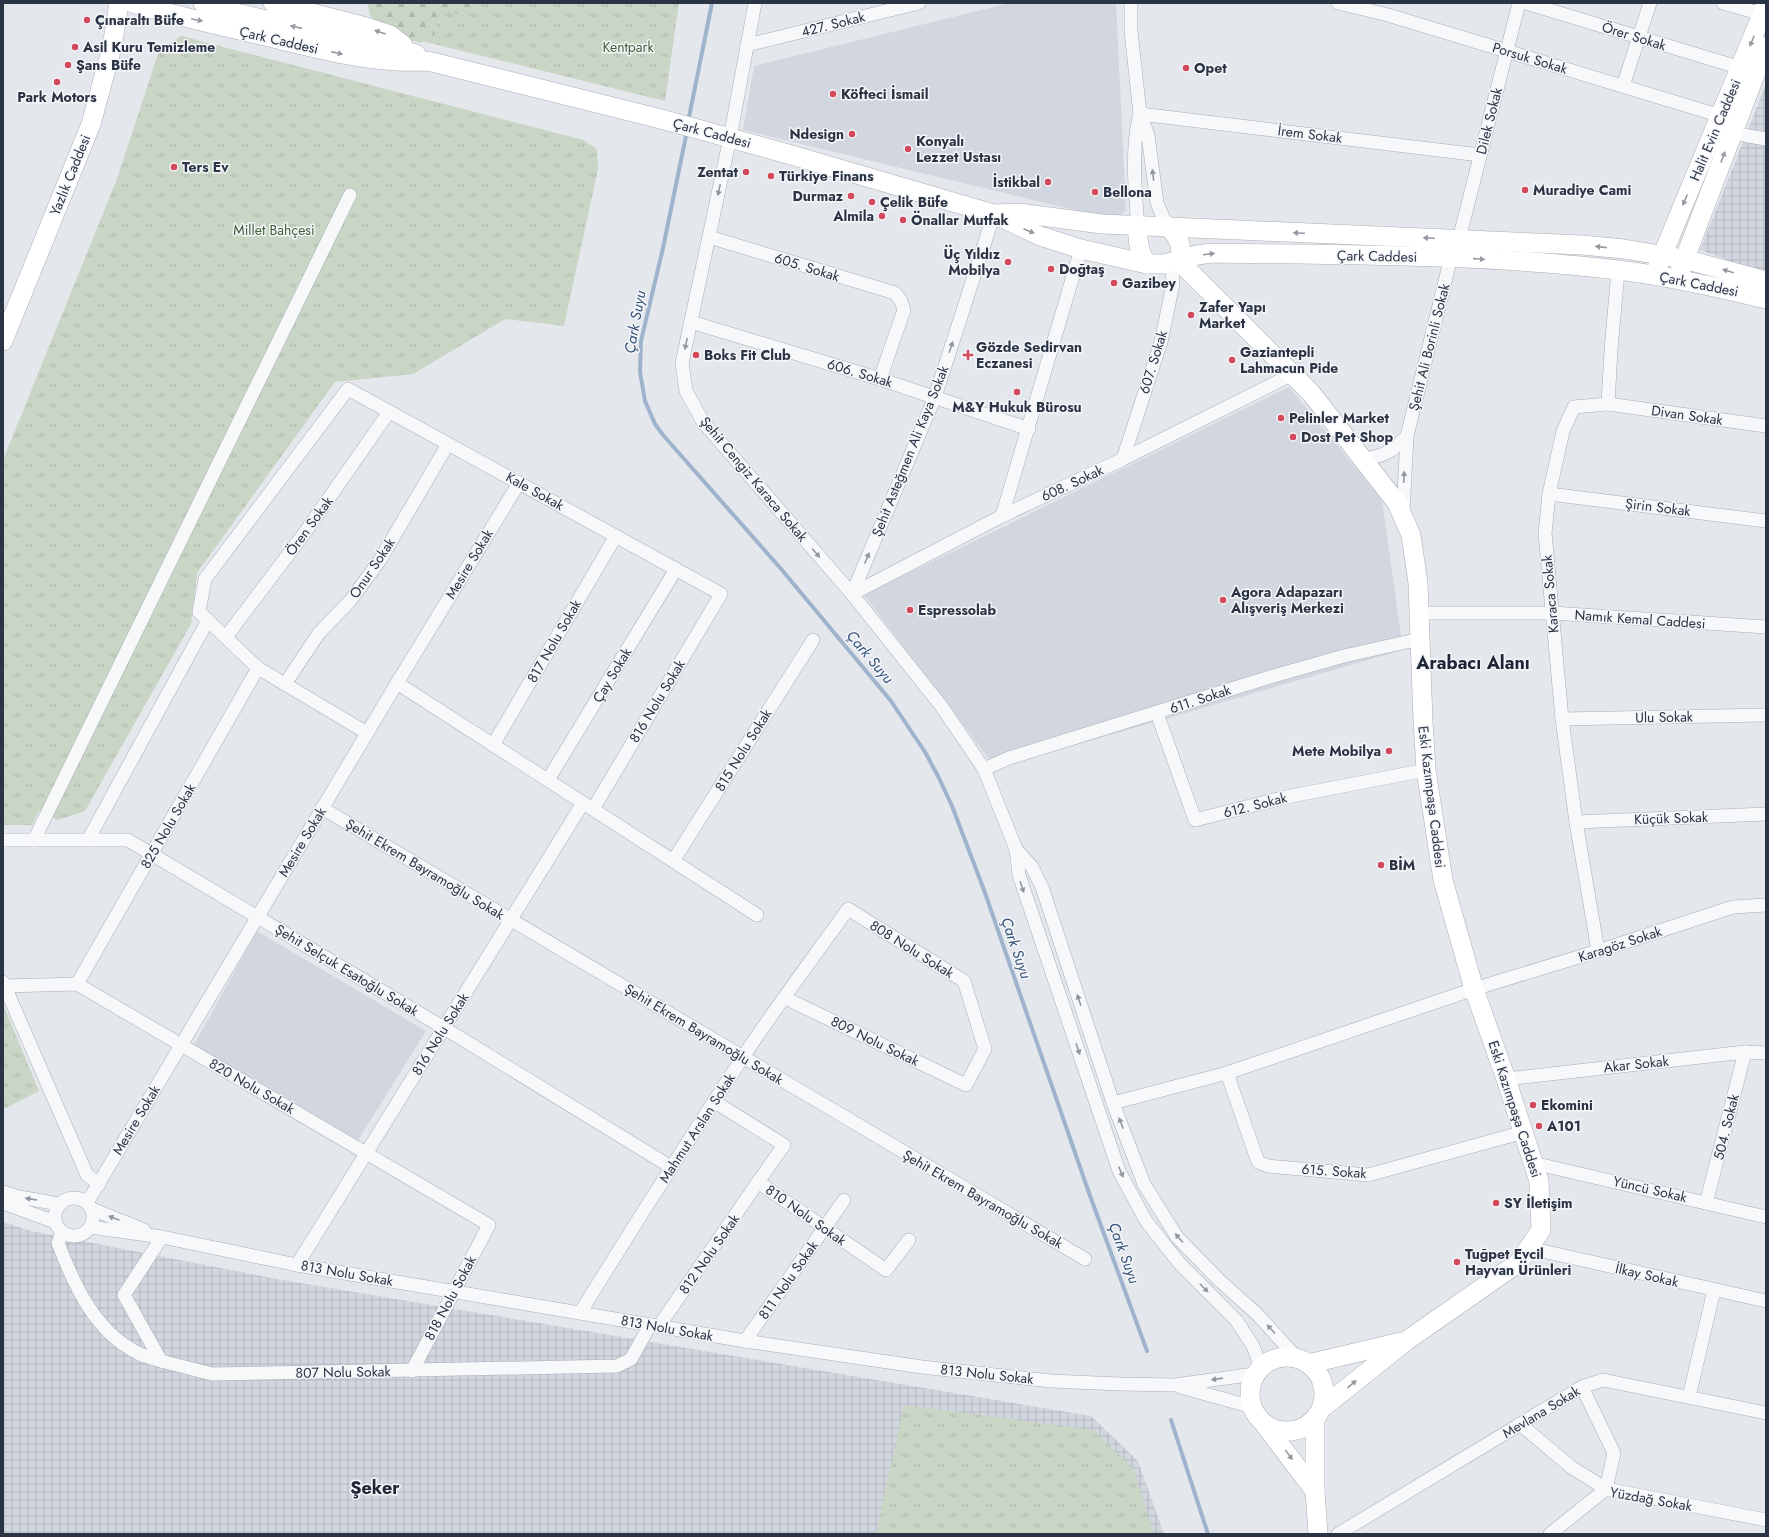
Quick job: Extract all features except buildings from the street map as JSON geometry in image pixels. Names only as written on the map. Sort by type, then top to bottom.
[{"type":"main road","name":"Yazlık Caddesi","points":[[3,341],[91,124],[112,47],[119,3]]},
{"type":"main road","name":"Çark Caddesi","points":[[132,3],[172,15],[344,55],[377,61],[407,62],[420,57]]},
{"type":"main road","name":"Çark Caddesi","points":[[203,3],[227,11],[420,57],[723,136],[994,214],[1040,236],[1081,249],[1147,264],[1165,264],[1197,255],[1213,253],[1451,257],[1548,263],[1618,270],[1677,280],[1766,299]]},
{"type":"main road","points":[[274,3],[366,27],[390,35],[420,57]]},
{"type":"main road","name":"Halit Evin Caddesi","points":[[1677,280],[1741,68],[1764,9]]},
{"type":"main road","name":"Halit Evin Caddesi","points":[[1655,276],[1662,255],[1723,126],[1766,46]]},
{"type":"main road","name":"Çark Caddesi","points":[[994,214],[1019,213],[1102,224],[1138,226],[1167,226],[1300,234],[1459,238],[1582,245],[1684,259],[1766,281]]},
{"type":"main road","points":[[1138,226],[1139,246],[1143,258],[1147,264]]},
{"type":"main road","points":[[1167,226],[1174,233],[1181,249],[1175,262]]},
{"type":"main road","name":"Eski Kazımpaşa Caddesi","points":[[1175,262],[1311,393],[1397,503],[1411,535],[1418,583],[1426,770],[1443,880],[1474,989],[1524,1132],[1539,1181],[1541,1230],[1518,1263],[1406,1341],[1318,1413]]},
{"type":"main road","name":"Eski Kazımpaşa Caddesi","points":[[1303,1361],[1406,1341]]},
{"type":"main road","points":[[1315,1491],[1265,1424],[1257,1417],[1252,1407],[1249,1396],[1251,1384],[1258,1370],[1272,1360],[1284,1357],[1303,1361],[1317,1372],[1322,1384],[1324,1396],[1318,1413],[1315,1491],[1318,1534]]},
{"type":"main road","points":[[1265,1424],[1275,1429],[1286,1431],[1297,1430],[1307,1426],[1318,1413]]},
{"type":"street","name":"Şehit Cengiz Karaca Sokak","points":[[755,3],[747,45],[723,136],[709,237],[682,364],[686,391],[703,422],[852,594],[942,707],[984,769],[1016,849]]},
{"type":"street","name":"427. Sokak","points":[[747,45],[920,3]]},
{"type":"street","points":[[1132,3],[1132,31],[1140,114],[1148,135],[1157,203],[1167,226]]},
{"type":"street","name":"Porsuk Sokak","points":[[1338,3],[1390,9],[1506,50],[1623,86],[1723,126],[1766,139]]},
{"type":"street","name":"Dilek Sokak","points":[[1459,238],[1519,3]]},
{"type":"street","name":"Örer Sokak","points":[[1526,3],[1741,68]]},
{"type":"street","points":[[1623,86],[1650,3]]},
{"type":"street","points":[[1723,3],[1764,9]]},
{"type":"street","points":[[1138,226],[1136,199],[1136,130],[1140,114]]},
{"type":"street","name":"İrem Sokak","points":[[1140,114],[1480,156]]},
{"type":"street","points":[[34,840],[350,195]]},
{"type":"street","name":"Şehit Asteğmen Ali Kaya Sokak","points":[[852,594],[935,397],[994,214]]},
{"type":"street","name":"605. Sokak","points":[[709,237],[895,293],[901,301],[904,310],[880,379]]},
{"type":"street","points":[[1002,516],[1029,429],[1081,249]]},
{"type":"street","name":"Şehit Ali Borinli Sokak","points":[[1403,516],[1406,436],[1451,257]]},
{"type":"street","name":"607. Sokak","points":[[1123,459],[1160,342],[1173,284],[1175,262]]},
{"type":"street","points":[[1608,404],[1618,270]]},
{"type":"street","name":"606. Sokak","points":[[691,322],[880,379],[1029,429]]},
{"type":"street","name":"608. Sokak","points":[[852,594],[1002,516],[1123,459],[1293,374]]},
{"type":"street","name":"Kale Sokak","points":[[208,620],[199,612],[205,579],[348,389],[721,594]]},
{"type":"street","name":"Divan Sokak","points":[[1608,404],[1766,426]]},
{"type":"street","name":"Karaca Sokak","points":[[1598,951],[1576,822],[1562,719],[1545,533],[1549,494],[1563,431],[1574,407],[1608,404]]},
{"type":"street","name":"Ören Sokak","points":[[226,637],[306,531],[389,412]]},
{"type":"street","name":"Şehit Ali Borinli Sokak","points":[[1364,460],[1378,457],[1394,450],[1406,436]]},
{"type":"street","name":"Onur Sokak","points":[[285,684],[319,633],[350,601],[380,560],[448,444]]},
{"type":"street","name":"Mesire Sokak","points":[[90,1206],[98,1184],[397,683],[519,483]]},
{"type":"street","name":"Şirin Sokak","points":[[1549,494],[1766,521]]},
{"type":"street","name":"817 Nolu Sokak","points":[[493,745],[616,536]]},
{"type":"street","name":"Çay Sokak","points":[[548,780],[676,569]]},
{"type":"street","name":"816 Nolu Sokak","points":[[297,1265],[511,920],[588,806],[721,594]]},
{"type":"street","name":"Namık Kemal Caddesi","points":[[1419,613],[1552,612],[1766,627]]},
{"type":"street","points":[[88,840],[208,620],[258,668],[367,733]]},
{"type":"street","name":"611. Sokak","points":[[984,769],[1009,758],[1157,713],[1277,674],[1344,656],[1420,639]]},
{"type":"street","name":"815 Nolu Sokak","points":[[673,861],[813,640]]},
{"type":"street","name":"825 Nolu Sokak","points":[[77,984],[258,668]]},
{"type":"street","points":[[397,683],[757,915]]},
{"type":"street","name":"612. Sokak","points":[[1157,713],[1195,820],[1286,797],[1426,770]]},
{"type":"street","name":"Ulu Sokak","points":[[1562,719],[1766,715]]},
{"type":"street","name":"Şehit Ekrem Bayramoğlu Sokak","points":[[322,808],[1086,1259]]},
{"type":"street","name":"Küçük Sokak","points":[[1576,822],[1766,814]]},
{"type":"street","name":"Şehit Selçuk Esatoğlu Sokak","points":[[3,840],[128,840],[444,1028],[671,1168]]},
{"type":"street","points":[[1016,849],[1032,867],[1042,887],[1114,1103],[1144,1184],[1177,1237],[1257,1314],[1303,1361]]},
{"type":"street","points":[[1016,849],[1018,875],[1119,1171],[1146,1221],[1180,1264],[1236,1320],[1253,1346],[1258,1370],[1175,1385]]},
{"type":"street","name":"Karagöz Sokak","points":[[1474,989],[1733,907],[1766,905]]},
{"type":"street","name":"Mahmut Arslan Sokak","points":[[580,1313],[743,1057],[848,909]]},
{"type":"street","name":"808 Nolu Sokak","points":[[848,909],[964,981],[985,1049],[966,1085]]},
{"type":"street","points":[[77,984],[4,984],[87,1175],[98,1184]]},
{"type":"street","name":"820 Nolu Sokak","points":[[77,984],[489,1225]]},
{"type":"street","points":[[1114,1103],[1227,1073],[1474,989]]},
{"type":"street","name":"809 Nolu Sokak","points":[[785,998],[966,1085]]},
{"type":"street","name":"Akar Sokak","points":[[1506,1079],[1745,1052],[1766,1053]]},
{"type":"street","name":"504. Sokak","points":[[1706,1203],[1745,1052]]},
{"type":"street","name":"615. Sokak","points":[[1227,1073],[1258,1162],[1268,1166],[1368,1175],[1524,1132]]},
{"type":"street","name":"810 Nolu Sokak","points":[[715,1102],[784,1145],[758,1182],[886,1270],[909,1240]]},
{"type":"street","name":"Yüncü Sokak","points":[[1533,1163],[1766,1217]]},
{"type":"street","name":"812 Nolu Sokak","points":[[654,1326],[758,1182]]},
{"type":"street","points":[[3,1192],[19,1197],[59,1204]]},
{"type":"street","points":[[59,1227],[56,1209],[59,1204],[71,1197],[77,1197],[90,1206],[162,1237]]},
{"type":"street","name":"811 Nolu Sokak","points":[[745,1341],[844,1200]]},
{"type":"street","points":[[3,1203],[59,1227],[74,1236],[86,1232],[90,1228],[93,1222],[90,1206]]},
{"type":"street","name":"818 Nolu Sokak","points":[[412,1371],[489,1225]]},
{"type":"street","name":"807 Nolu Sokak","points":[[59,1227],[58,1243],[68,1270],[90,1311],[120,1342],[139,1354],[212,1374],[617,1366],[631,1359],[654,1326]]},
{"type":"street","points":[[90,1228],[162,1237]]},
{"type":"street","points":[[161,1361],[124,1294],[162,1237]]},
{"type":"street","name":"813 Nolu Sokak","points":[[162,1237],[297,1265],[745,1341],[922,1367],[1021,1378],[1175,1385]]},
{"type":"street","name":"İlkay Sokak","points":[[1529,1248],[1714,1290],[1766,1300]]},
{"type":"street","points":[[1689,1397],[1714,1290]]},
{"type":"street","name":"Mevlana Sokak","points":[[1338,1534],[1582,1387],[1603,1380],[1766,1413]]},
{"type":"street","points":[[1175,1385],[1252,1407]]},
{"type":"street","points":[[1520,1424],[1571,1466],[1606,1489],[1614,1453],[1582,1387]]},
{"type":"street","name":"Yüzdağ Sokak","points":[[1550,1534],[1606,1489],[1766,1520]]},
{"type":"shaded area","points":[[1010,3],[1116,3],[1126,210],[1116,220],[743,130],[754,66]]},
{"type":"shaded area","points":[[1766,84],[1766,274],[1700,250]]},
{"type":"shaded area","points":[[1289,387],[1382,500],[1403,650],[996,768],[864,595]]},
{"type":"shaded area","points":[[257,931],[426,1031],[357,1142],[194,1045]]},
{"type":"shaded area","points":[[3,1222],[31,1231],[277,1279],[1091,1416],[1138,1461],[1164,1534],[3,1534]]},
{"type":"green space","points":[[368,3],[481,3],[461,15],[440,9],[435,34],[420,43],[394,35],[379,26],[373,20],[369,12]]},
{"type":"green space","name":"Kentpark","points":[[387,3],[679,3],[665,101],[418,40]]},
{"type":"green space","name":"Millet Bahçesi","points":[[181,36],[583,140],[597,149],[598,169],[564,326],[505,319],[413,374],[335,382],[197,573],[191,624],[85,811],[58,820],[39,811],[32,825],[3,825],[3,460],[117,179],[159,51]]},
{"type":"green space","points":[[3,1004],[39,1091],[4,1109],[3,1107]]},
{"type":"green space","points":[[904,1405],[1093,1430],[1133,1468],[1154,1534],[876,1534]]},
{"type":"waterway","name":"Çark Suyu","points":[[688,122],[712,3]]},
{"type":"waterway","name":"Çark Suyu","points":[[687,131],[663,248],[641,341],[640,372],[645,401],[655,424],[663,435],[782,570],[891,701],[925,752],[939,778],[952,806],[984,890],[1089,1193],[1147,1351]]},
{"type":"waterway","name":"Çark Suyu","points":[[1171,1420],[1208,1534]]},
{"type":"place","name":"Çınaraltı Büfe","points":[[87,20]]},
{"type":"place","name":"Asil Kuru Temizleme","points":[[75,47]]},
{"type":"place","name":"Şans Büfe","points":[[68,65]]},
{"type":"place","name":"Opet","points":[[1186,68]]},
{"type":"place","name":"Park Motors","points":[[57,82]]},
{"type":"place","name":"Köfteci İsmail","points":[[833,94]]},
{"type":"place","name":"Ndesign","points":[[852,134]]},
{"type":"place","name":"Konyalı Lezzet Ustası","points":[[908,149]]},
{"type":"place","name":"Ters Ev","points":[[174,167]]},
{"type":"place","name":"Zentat","points":[[746,172]]},
{"type":"place","name":"Türkiye Finans","points":[[771,176]]},
{"type":"place","name":"İstikbal","points":[[1048,182]]},
{"type":"place","name":"Muradiye Cami","points":[[1525,190]]},
{"type":"place","name":"Bellona","points":[[1095,192]]},
{"type":"place","name":"Durmaz","points":[[851,196]]},
{"type":"place","name":"Çelik Büfe","points":[[872,202]]},
{"type":"place","name":"Almila","points":[[882,216]]},
{"type":"place","name":"Önallar Mutfak","points":[[903,220]]},
{"type":"place","name":"Üç Yıldız Mobilya","points":[[1008,262]]},
{"type":"place","name":"Doğtaş","points":[[1051,269]]},
{"type":"place","name":"Gazibey","points":[[1114,283]]},
{"type":"place","name":"Zafer Yapı Market","points":[[1191,315]]},
{"type":"place","name":"Boks Fit Club","points":[[696,355]]},
{"type":"place","name":"Gözde Sedirvan Eczanesi","points":[[968,355]]},
{"type":"place","name":"Gaziantepli Lahmacun Pide","points":[[1232,360]]},
{"type":"place","name":"M&Y Hukuk Bürosu","points":[[1017,392]]},
{"type":"place","name":"Pelinler Market","points":[[1281,418]]},
{"type":"place","name":"Dost Pet Shop","points":[[1293,437]]},
{"type":"place","name":"Agora Adapazarı Alışveriş Merkezi","points":[[1223,600]]},
{"type":"place","name":"Espressolab","points":[[910,610]]},
{"type":"place","name":"Mete Mobilya","points":[[1389,751]]},
{"type":"place","name":"BİM","points":[[1381,865]]},
{"type":"place","name":"Ekomini","points":[[1533,1105]]},
{"type":"place","name":"A101","points":[[1539,1126]]},
{"type":"place","name":"SY İletişim","points":[[1496,1203]]},
{"type":"place","name":"Tuğpet Evcil Hayvan Ürünleri","points":[[1457,1262]]},
{"type":"district","name":"Arabacı Alanı","points":[[1473,663]]},
{"type":"district","name":"Şeker","points":[[375,1488]]}]
